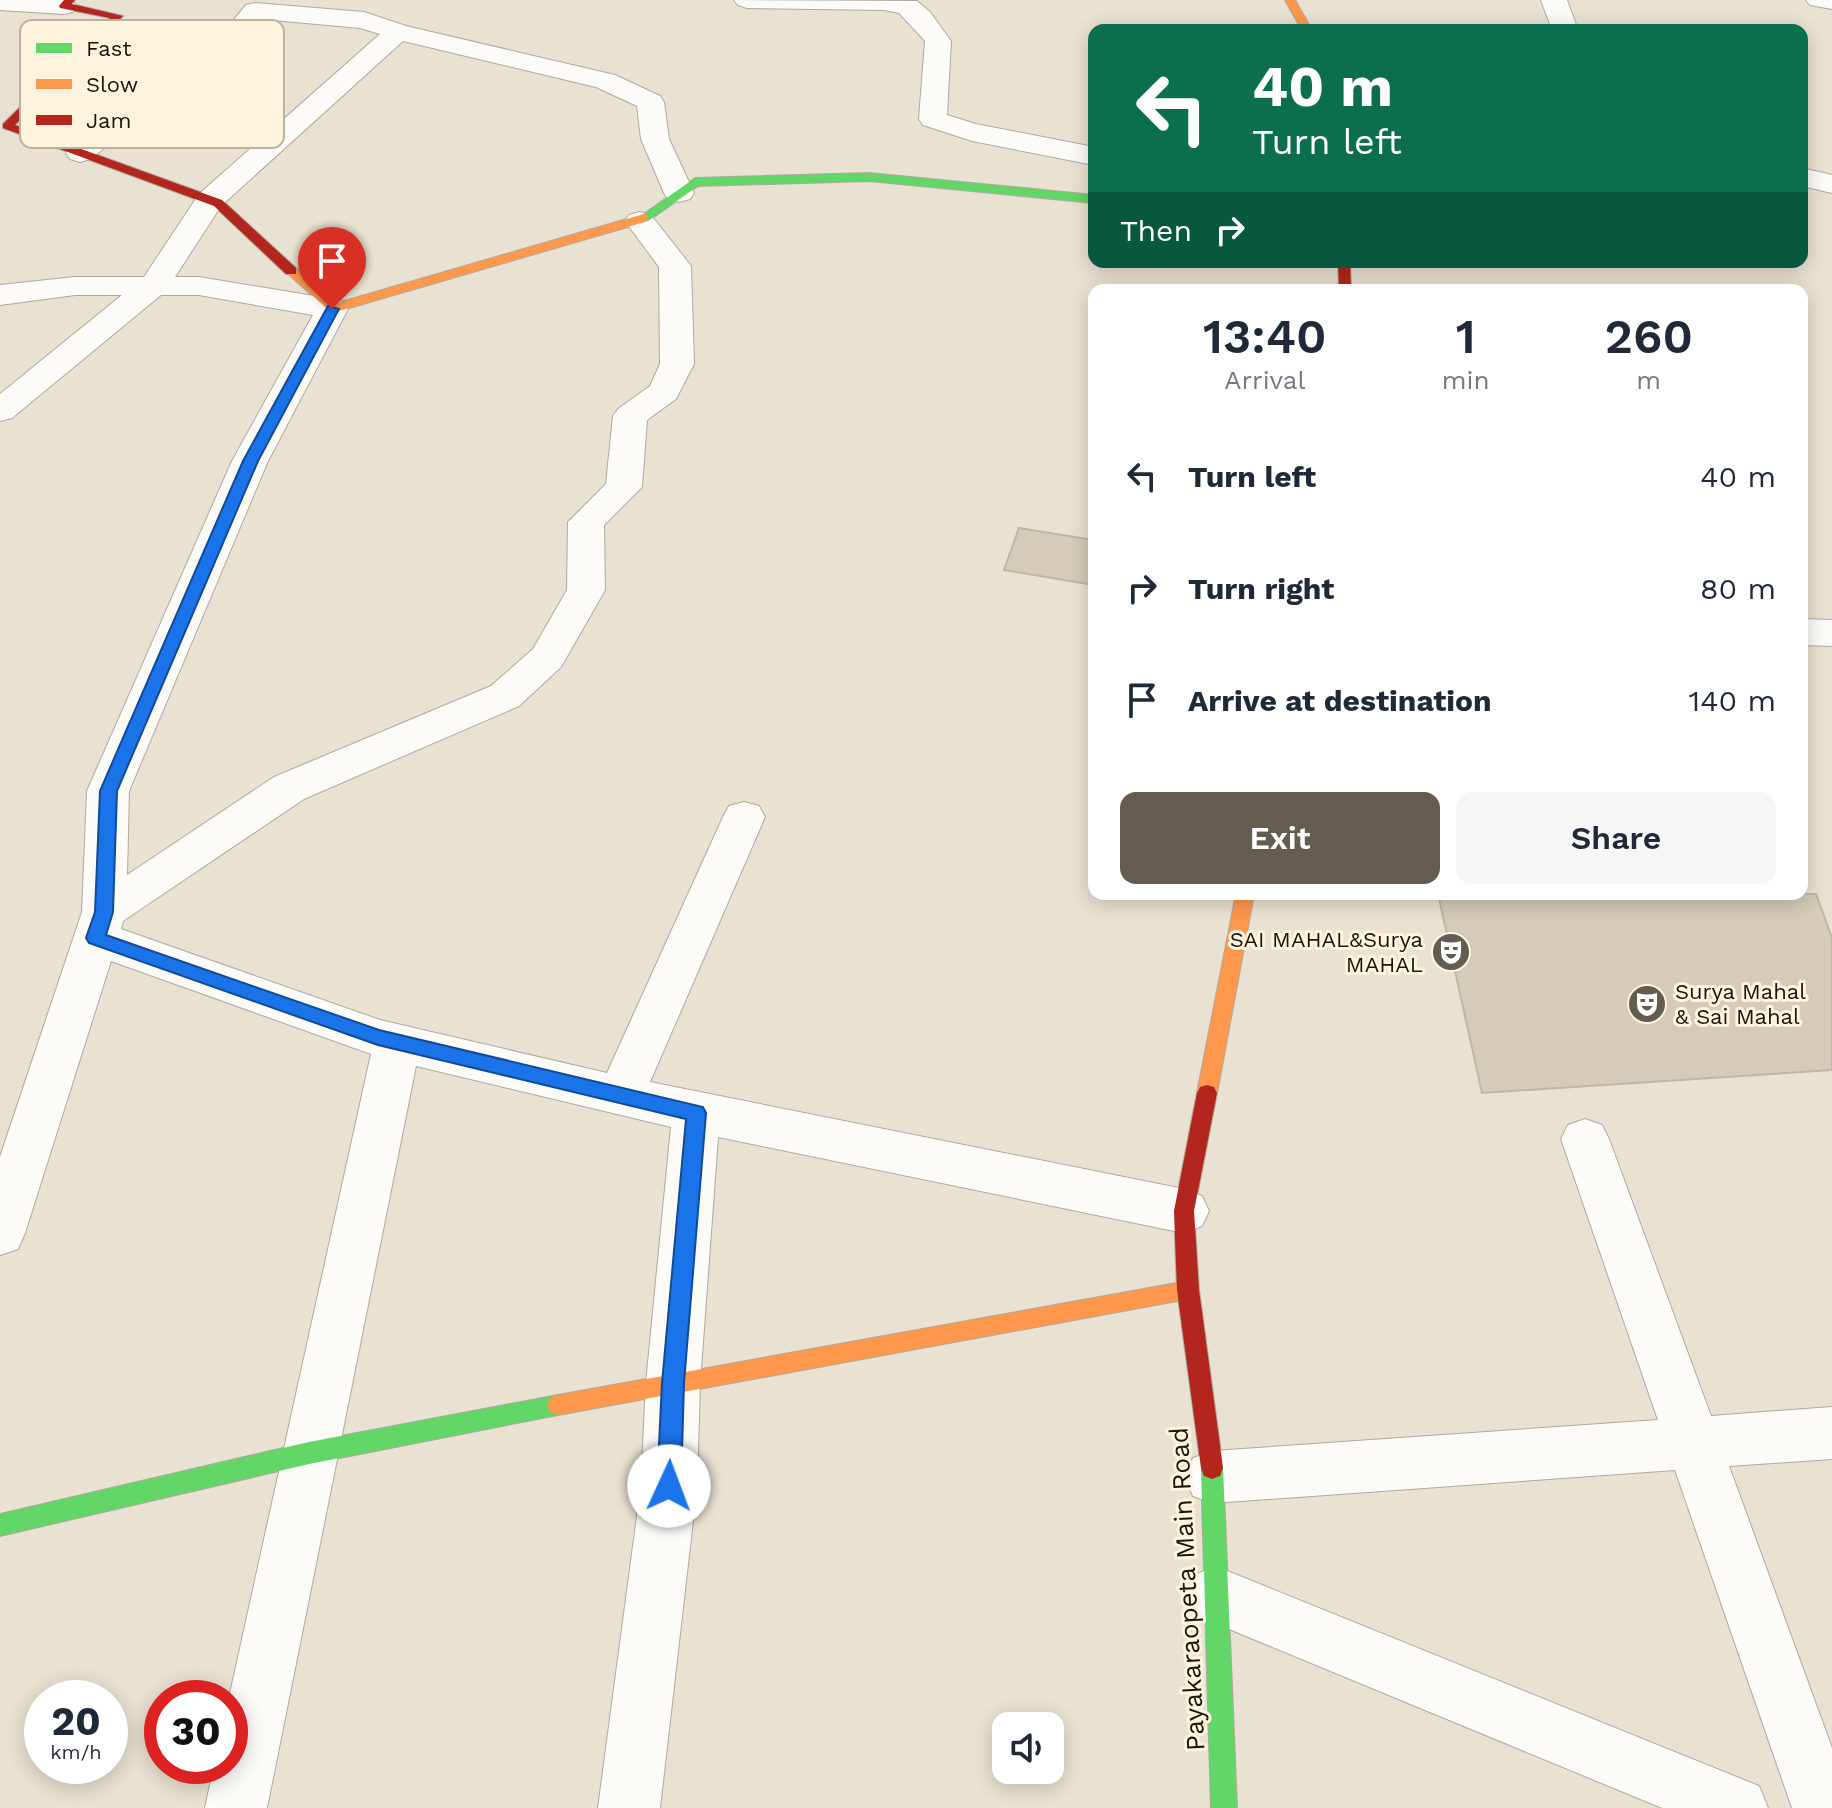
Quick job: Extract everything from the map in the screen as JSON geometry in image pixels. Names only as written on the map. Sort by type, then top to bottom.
[{"type":"street","points":[[747,0],[884,2],[908,7],[921,18],[938,41],[933,119],[956,129],[1042,142],[1088,154]]},
{"type":"street","points":[[1290,0],[1304,24]]},
{"type":"street","points":[[1554,0],[1563,24]]},
{"type":"street","points":[[1819,0],[1832,1]]},
{"type":"street","points":[[0,2],[67,3],[118,16],[114,20]]},
{"type":"street","points":[[248,20],[255,11],[364,20],[398,32],[605,81],[650,102],[655,139],[679,193]]},
{"type":"street","points":[[284,134],[398,32]]},
{"type":"street","points":[[20,113],[7,126],[20,131]]},
{"type":"street","points":[[66,148],[218,203],[332,309]]},
{"type":"street","points":[[80,153],[87,148]]},
{"type":"street","points":[[0,411],[153,286],[210,200],[268,148]]},
{"type":"street","points":[[1808,175],[1832,174]]},
{"type":"street","points":[[0,295],[75,286],[199,286],[332,309],[640,221],[695,182],[869,177],[1088,198]]},
{"type":"street","points":[[1808,177],[1832,184]]},
{"type":"street","points":[[100,925],[289,788],[505,696],[547,658],[586,590],[586,522],[624,487],[630,416],[664,392],[677,364],[675,266],[640,221]]},
{"type":"street","points":[[0,1233],[100,925],[108,791],[250,461],[332,309]]},
{"type":"street","points":[[1808,632],[1832,633]]},
{"type":"street","points":[[621,1095],[744,817]]},
{"type":"street","name":"Payakaraopeta Main Road","points":[[1224,1808],[1213,1477],[1188,1290],[1184,1211],[1244,900]]},
{"type":"street","points":[[100,925],[397,1042],[696,1113],[1184,1211]]},
{"type":"street","points":[[236,1808],[397,1042]]},
{"type":"street","points":[[629,1808],[669,1486],[673,1383],[696,1113]]},
{"type":"street","points":[[1585,1139],[1823,1808]]},
{"type":"street","points":[[0,1525],[309,1453],[673,1383],[1188,1290]]},
{"type":"street","points":[[1213,1477],[1832,1433]]},
{"type":"street","points":[[1215,1595],[1724,1805]]},
{"type":"building","points":[[1019,528],[1088,539],[1088,584],[1004,570]]},
{"type":"building","name":"Surya Mahal & Sai Mahal","points":[[1808,894],[1816,894],[1832,938],[1832,1070],[1482,1093],[1439,900],[1808,900]]},
{"type":"traffic: fast","points":[[644,218],[695,182],[869,177],[1088,198]]},
{"type":"traffic: fast","points":[[0,1525],[309,1453],[558,1405]]},
{"type":"traffic: fast","points":[[1212,1468],[1224,1808]]},
{"type":"traffic: slow","points":[[1290,0],[1304,24]]},
{"type":"traffic: slow","points":[[291,271],[332,309],[644,218]]},
{"type":"traffic: slow","points":[[1207,1093],[1244,900]]},
{"type":"traffic: slow","points":[[558,1405],[1188,1290]]},
{"type":"traffic: jam","points":[[70,0],[64,6],[118,16],[114,20]]},
{"type":"traffic: jam","points":[[20,113],[7,126],[20,131]]},
{"type":"traffic: jam","points":[[67,148],[218,203],[291,271]]},
{"type":"traffic: jam","points":[[1344,268],[1345,284]]},
{"type":"traffic: jam","points":[[1207,1093],[1184,1211],[1188,1290],[1212,1468]]},
{"type":"place","name":"SAI MAHAL&Surya MAHAL","points":[[1451,952]]},
{"type":"place","name":"Surya Mahal & Sai Mahal","points":[[1647,1004]]},
{"type":"route","points":[[332,309],[250,461],[108,791],[104,912],[95,938],[378,1038],[696,1113],[673,1383],[669,1486]]}]
